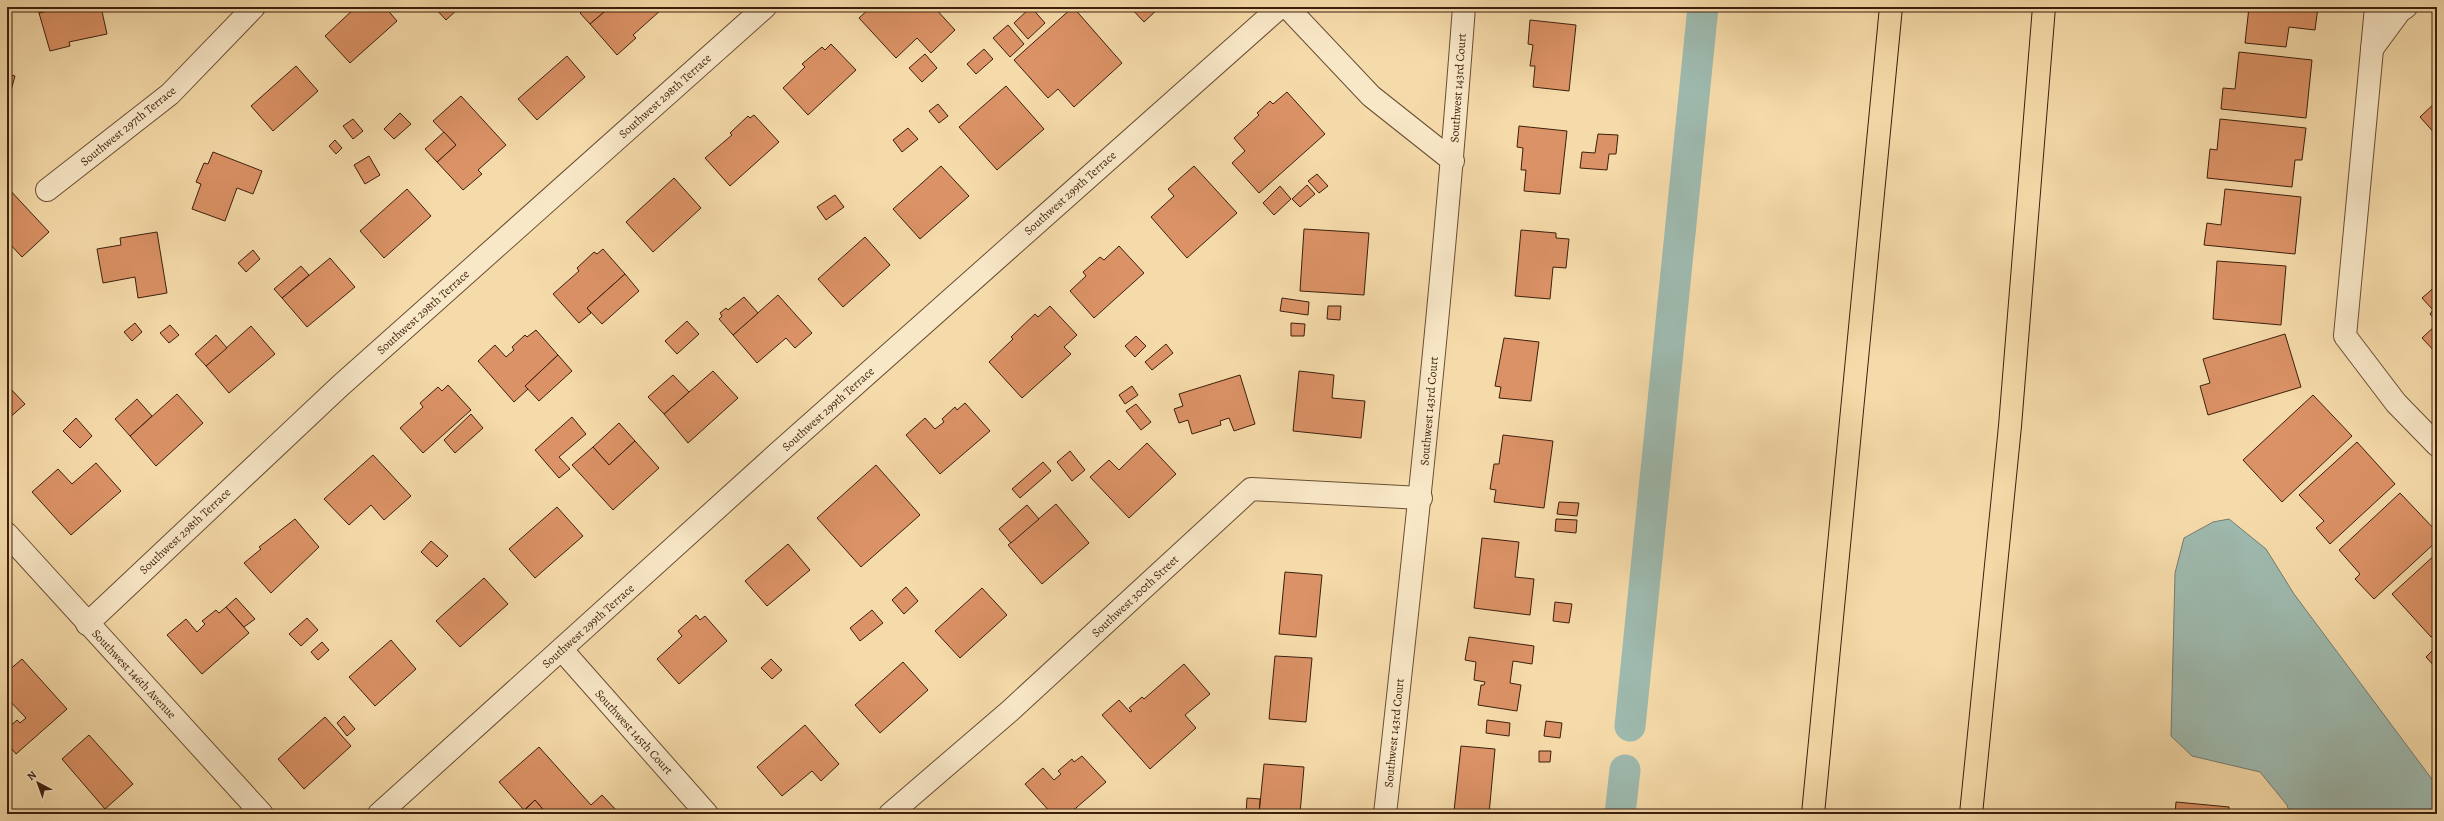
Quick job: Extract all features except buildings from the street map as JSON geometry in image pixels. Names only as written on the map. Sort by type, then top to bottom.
[{"type":"highway","points":[[1813,814],[1891,7]]},
{"type":"highway","points":[[1971,814],[2010,426],[2044,7]]},
{"type":"street","name":"Southwest 297th Terrace","points":[[47,190],[170,94],[254,7]]},
{"type":"street","name":"Southwest 298th Terrace","points":[[87,624],[340,386],[765,7]]},
{"type":"street","name":"Southwest 299th Terrace","points":[[379,814],[562,650],[782,449],[1280,7]]},
{"type":"street","points":[[1287,7],[1371,96],[1453,161]]},
{"type":"street","name":"Southwest 143rd Court","points":[[1385,814],[1421,498],[1453,161],[1464,7]]},
{"type":"street","points":[[2376,7],[2345,336],[2396,403],[2437,445]]},
{"type":"street","points":[[2372,50],[2400,11],[2406,7]]},
{"type":"street","name":"Southwest 300th Street","points":[[890,814],[1011,710],[1251,489],[1421,498]]},
{"type":"street","name":"Southwest 146th Avenue","points":[[7,534],[87,624],[262,814]]},
{"type":"street","name":"Southwest 145th Court","points":[[562,650],[707,814]]},
{"type":"shaded area","points":[[2229,519],[2266,549],[2294,594],[2437,786],[2437,814],[2290,814],[2287,805],[2260,772],[2192,756],[2171,736],[2175,573],[2184,538],[2213,522]]},
{"type":"waterway","points":[[1630,726],[1703,7]]},
{"type":"waterway","points":[[1620,814],[1625,770]]}]
